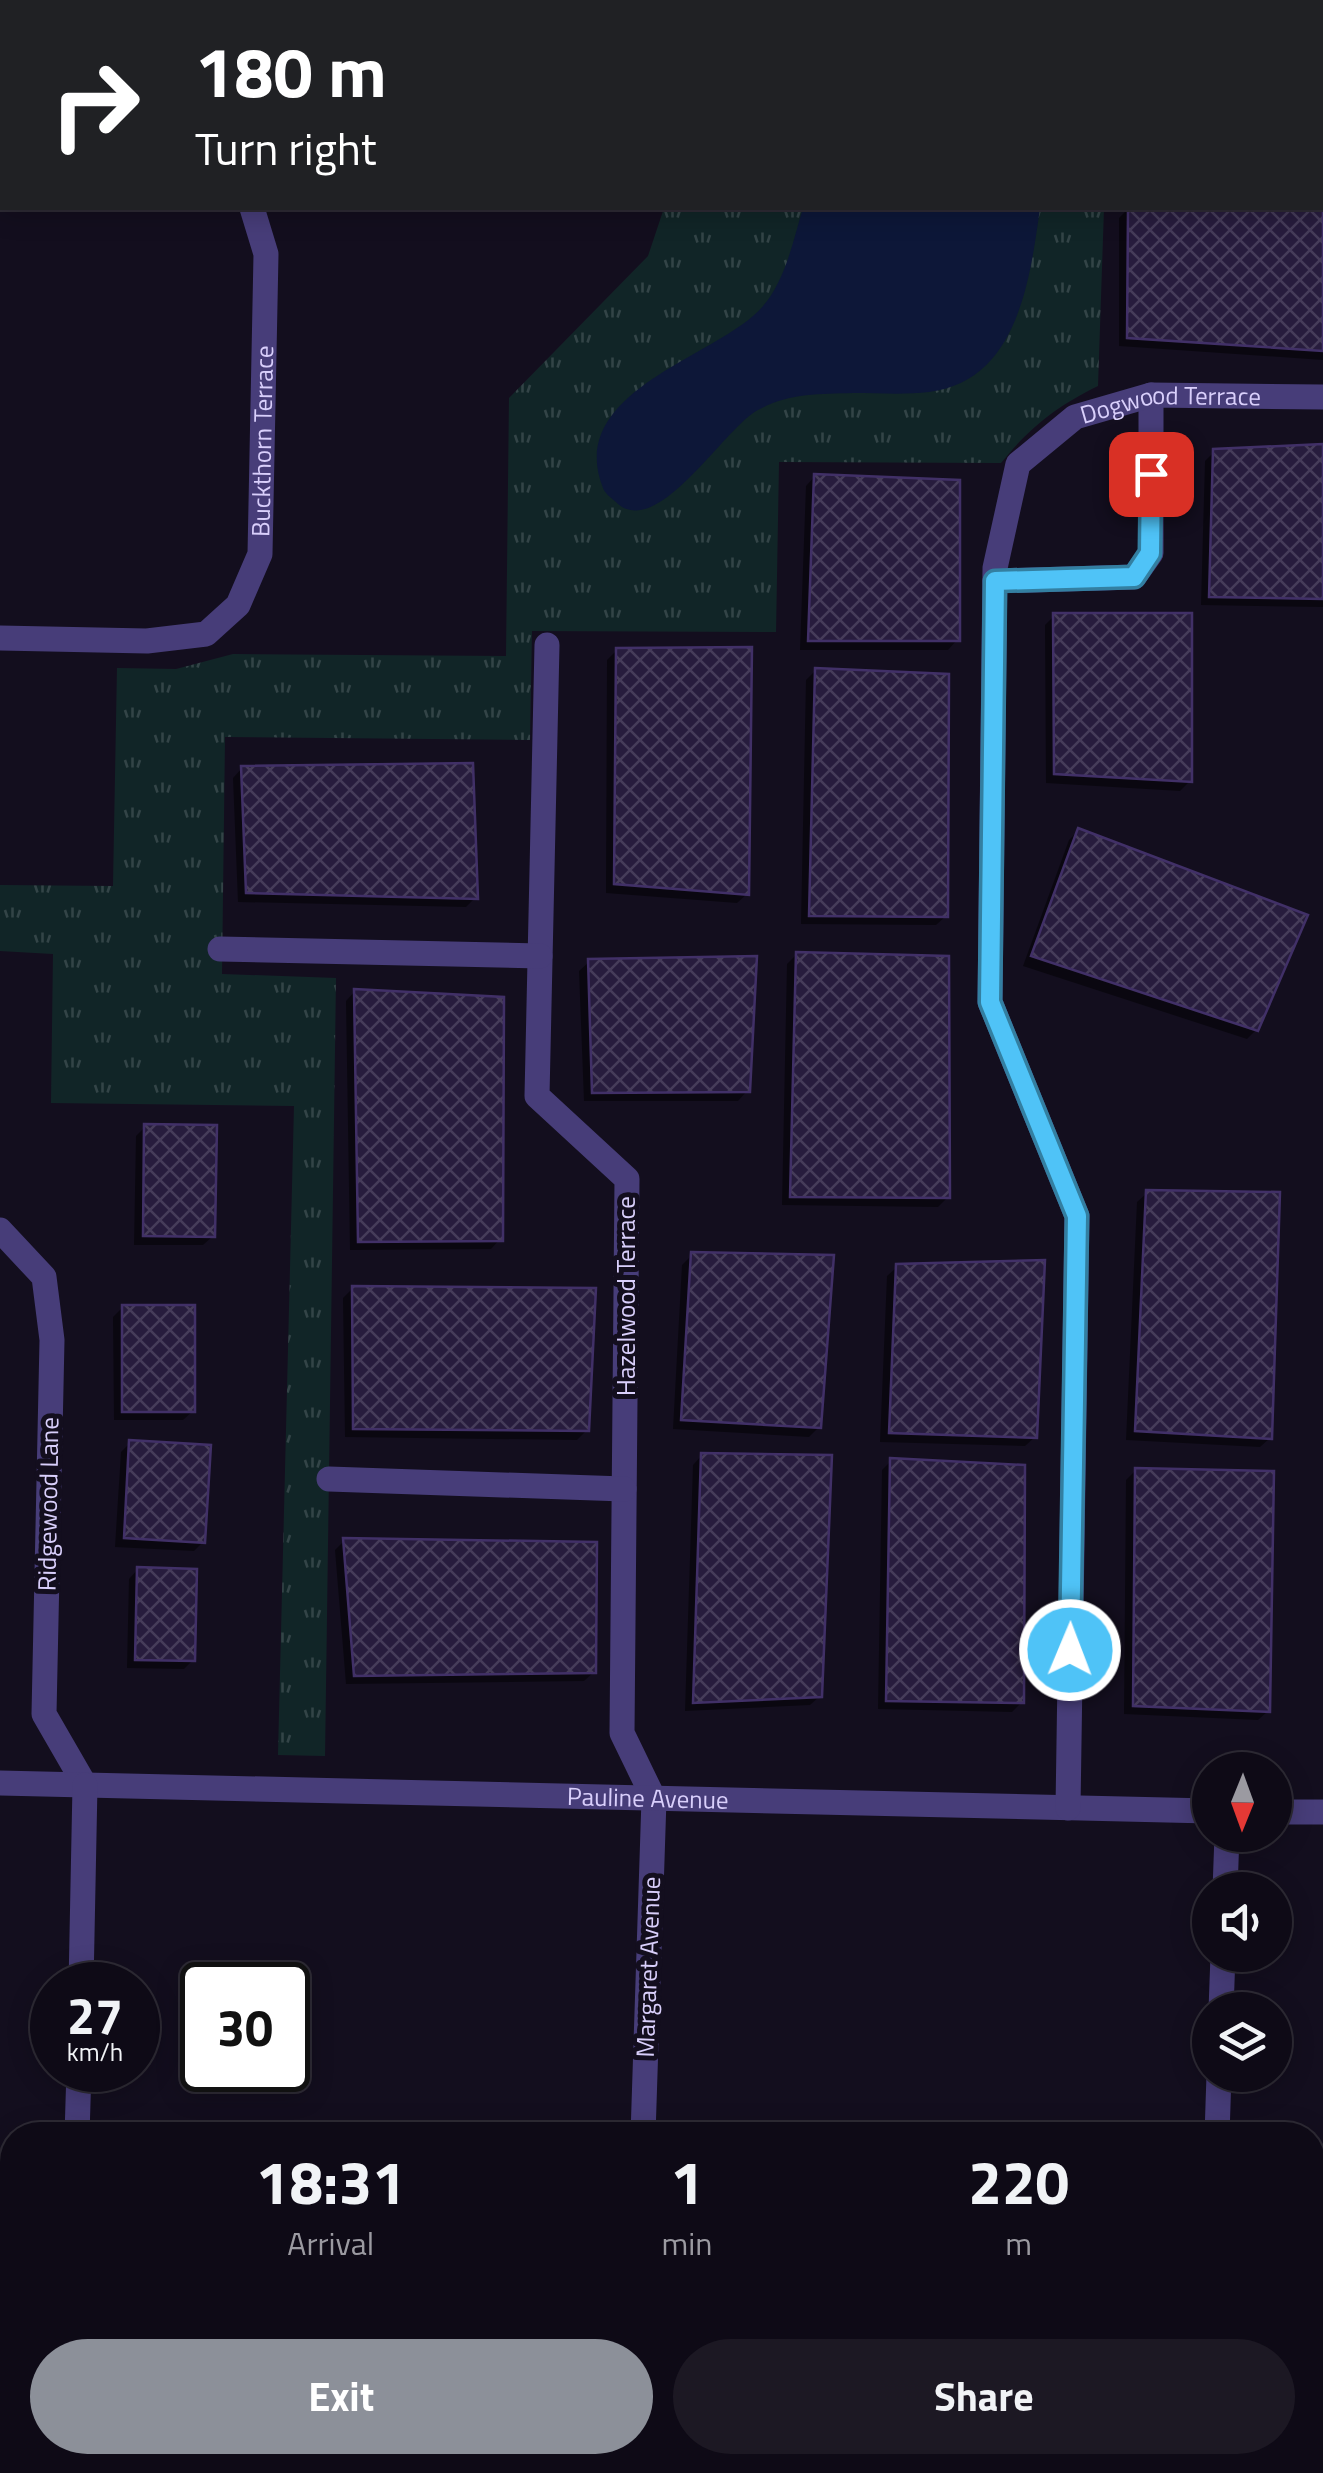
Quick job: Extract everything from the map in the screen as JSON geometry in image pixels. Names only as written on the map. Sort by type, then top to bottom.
[{"type":"street","name":"Buckthorn Terrace","points":[[0,638],[147,641],[206,634],[238,605],[260,554],[266,254],[253,210]]},
{"type":"street","name":"Dogwood Terrace","points":[[1068,1808],[1077,1216],[990,1002],[995,581],[1018,464],[1074,417],[1151,395],[1323,397]]},
{"type":"street","points":[[995,581],[1134,577],[1150,553],[1151,395]]},
{"type":"street","name":"Hazelwood Terrace","points":[[546,645],[537,1096],[626,1179],[622,1734],[654,1799]]},
{"type":"street","points":[[220,949],[540,956]]},
{"type":"street","name":"Ridgewood Lane","points":[[0,1230],[44,1277],[52,1340],[44,1714],[85,1786]]},
{"type":"street","points":[[329,1479],[624,1490]]},
{"type":"street","name":"Pauline Avenue","points":[[0,1784],[1192,1811]]},
{"type":"street","points":[[81,1962],[85,1786]]},
{"type":"street","name":"Margaret Avenue","points":[[643,2122],[654,1799]]},
{"type":"street","points":[[1292,1812],[1323,1812]]},
{"type":"street","points":[[77,2122],[78,2092]]},
{"type":"street","points":[[1217,2122],[1218,2092]]},
{"type":"green space","points":[[663,210],[1104,210],[1098,386],[1045,418],[1001,463],[779,462],[776,632],[532,631],[530,740],[225,737],[222,974],[336,978],[325,1756],[278,1755],[294,1106],[51,1103],[53,954],[0,951],[0,885],[113,886],[117,668],[176,669],[233,654],[506,656],[509,398],[648,256]]},
{"type":"water","points":[[802,210],[1040,210],[1024,295],[1001,348],[982,369],[959,384],[929,392],[816,394],[770,404],[744,421],[671,494],[652,506],[634,510],[618,504],[603,488],[597,456],[604,428],[621,405],[645,384],[753,316],[772,293],[786,266]]},
{"type":"building","points":[[1128,210],[1323,210],[1323,351],[1127,338]]},
{"type":"building","points":[[1323,444],[1323,599],[1209,597],[1213,449]]},
{"type":"building","points":[[814,474],[960,480],[960,641],[808,641]]},
{"type":"building","points":[[1053,613],[1192,613],[1192,782],[1054,774]]},
{"type":"building","points":[[752,647],[749,895],[614,884],[616,648]]},
{"type":"building","points":[[815,668],[949,674],[948,917],[809,916]]},
{"type":"building","points":[[473,763],[478,899],[246,893],[241,766]]},
{"type":"building","points":[[1078,828],[1308,915],[1258,1031],[1031,956]]},
{"type":"building","points":[[796,952],[949,956],[950,1198],[790,1197]]},
{"type":"building","points":[[757,956],[750,1092],[592,1093],[588,959]]},
{"type":"building","points":[[354,989],[504,997],[503,1241],[358,1242]]},
{"type":"building","points":[[144,1124],[217,1125],[215,1237],[143,1236]]},
{"type":"building","points":[[1146,1190],[1280,1192],[1272,1439],[1135,1431]]},
{"type":"building","points":[[691,1252],[834,1255],[821,1428],[681,1420]]},
{"type":"building","points":[[1045,1260],[1037,1438],[889,1433],[896,1264]]},
{"type":"building","points":[[352,1286],[596,1288],[589,1431],[353,1429]]},
{"type":"building","points":[[122,1305],[195,1305],[195,1412],[122,1412]]},
{"type":"building","points":[[129,1440],[211,1445],[205,1543],[124,1538]]},
{"type":"building","points":[[701,1453],[832,1455],[822,1697],[693,1703]]},
{"type":"building","points":[[890,1458],[1025,1465],[1024,1703],[886,1701]]},
{"type":"building","points":[[1135,1468],[1274,1471],[1270,1712],[1133,1706]]},
{"type":"building","points":[[343,1538],[597,1542],[596,1673],[354,1676]]},
{"type":"building","points":[[137,1567],[197,1569],[195,1661],[135,1660]]},
{"type":"route","points":[[1070,1650],[1077,1216],[990,1002],[995,581],[1134,577],[1150,553],[1151,474]]}]
